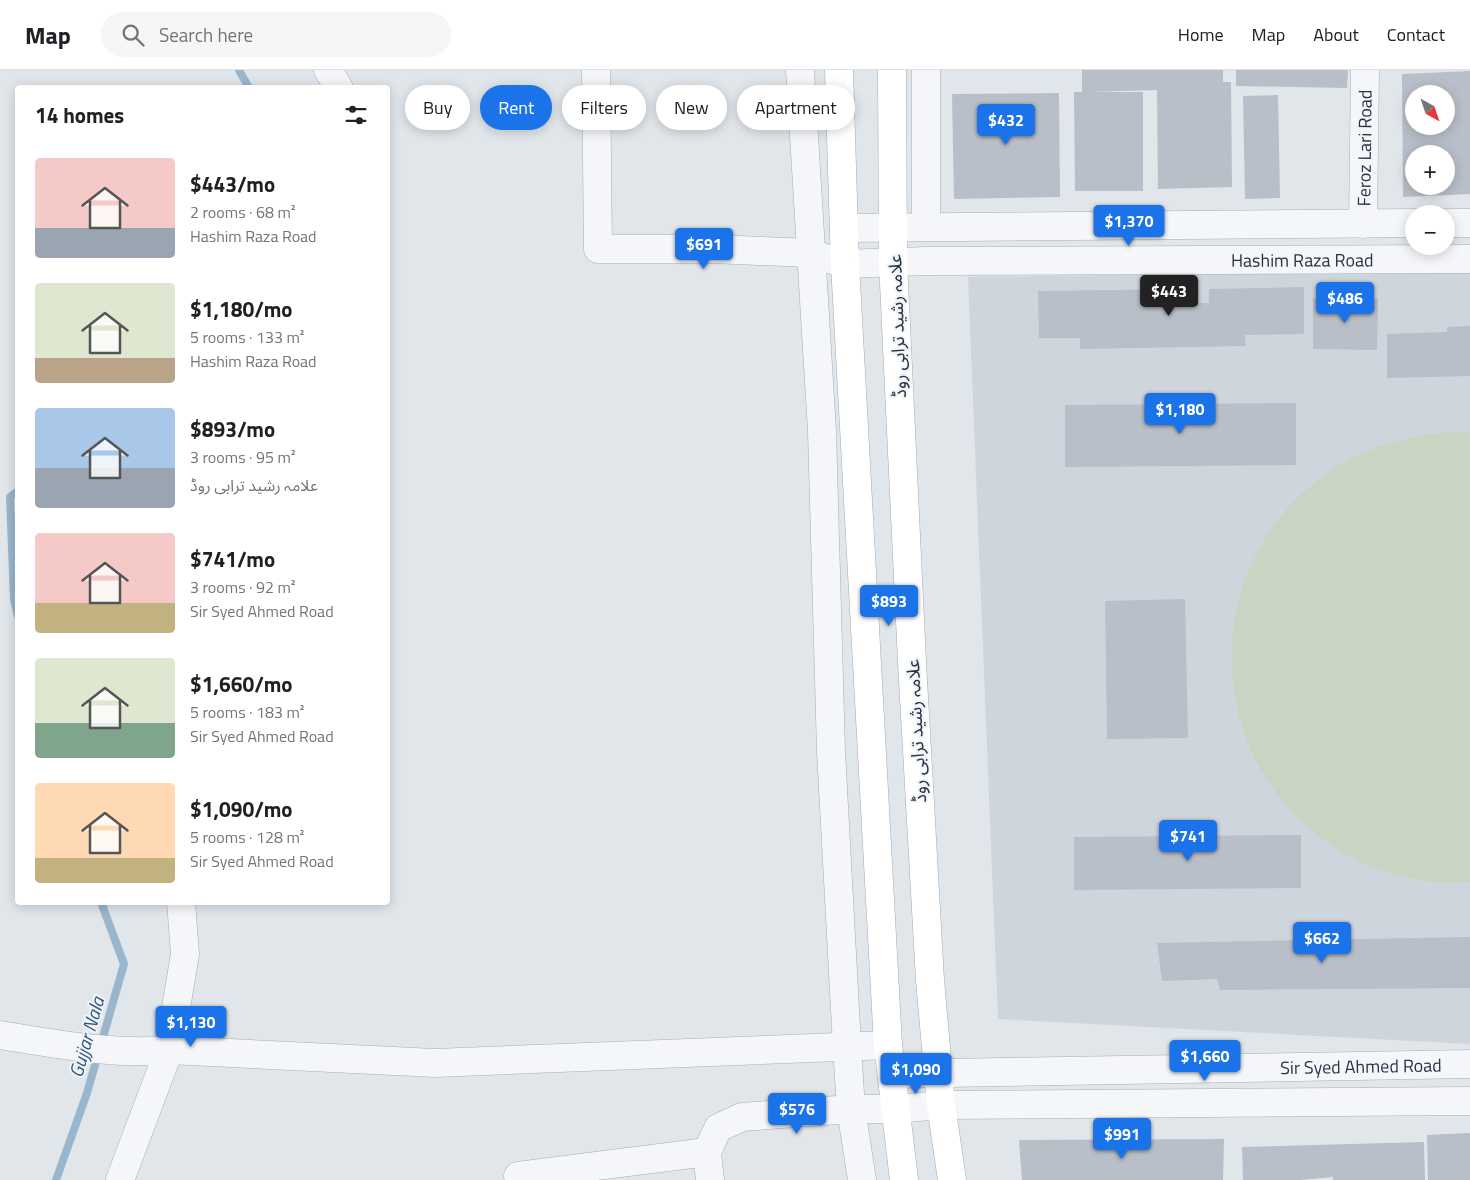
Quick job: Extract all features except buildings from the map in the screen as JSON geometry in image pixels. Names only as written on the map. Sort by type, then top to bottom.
[{"type":"main road","points":[[839,70],[845,264],[888,1045],[904,1180]]},
{"type":"main road","name":"علامہ رشید ترابی روڈ","points":[[892,70],[894,262],[912,662],[930,980],[941,1105],[952,1180]]},
{"type":"street","points":[[328,70],[338,85]]},
{"type":"street","name":"Hashim Raza Road","points":[[596,70],[598,249],[712,249],[810,253],[845,264],[894,262],[1470,259]]},
{"type":"street","points":[[800,70],[822,431],[831,751],[847,1046],[851,1109],[862,1180]]},
{"type":"street","points":[[926,70],[926,226]]},
{"type":"street","name":"Feroz Lari Road","points":[[1363,224],[1365,70]]},
{"type":"street","points":[[1455,223],[1470,222]]},
{"type":"street","name":"Hashim Raza Road","points":[[844,228],[1405,224]]},
{"type":"street","points":[[120,1180],[185,954],[180,905]]},
{"type":"street","points":[[0,1036],[62,1046],[435,1063],[888,1045]]},
{"type":"street","name":"Sir Syed Ahmed Road","points":[[892,1074],[1470,1064]]},
{"type":"street","name":"Sir Syed Ahmed Road","points":[[706,1152],[718,1128],[742,1118],[851,1109],[896,1109],[941,1105],[1470,1101]]},
{"type":"street","points":[[518,1176],[706,1152],[710,1180]]},
{"type":"shaded area","points":[[1470,270],[1470,1044],[998,1019],[968,277]]},
{"type":"green space","points":[[1453,432],[1470,433],[1470,882],[1453,883],[1418,880],[1367,865],[1337,849],[1290,810],[1257,763],[1237,710],[1231,655],[1239,600],[1260,548],[1294,502],[1341,464],[1354,457],[1396,441],[1424,435]]},
{"type":"waterway","name":"Gujjar Nala","points":[[239,70],[247,85]]},
{"type":"waterway","name":"Gujjar Nala","points":[[15,493],[10,497],[15,604]]},
{"type":"waterway","name":"Gujjar Nala","points":[[56,1180],[87,1093],[124,964],[102,905]]}]
